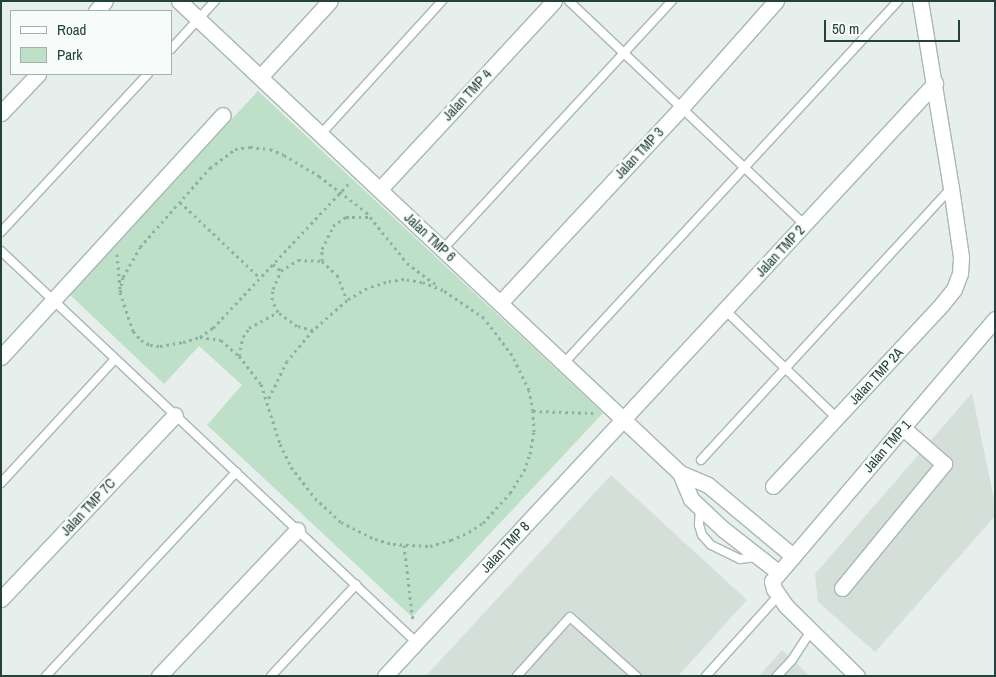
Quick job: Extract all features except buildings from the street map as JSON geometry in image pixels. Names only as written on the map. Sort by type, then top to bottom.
[{"type":"street","name":"Jalan TMP 6","points":[[179,1],[680,473],[708,485],[793,556]]},
{"type":"street","points":[[260,77],[330,1]]},
{"type":"street","name":"Jalan TMP 4","points":[[380,189],[554,1]]},
{"type":"street","name":"Jalan TMP 3","points":[[500,303],[681,108],[776,1]]},
{"type":"street","name":"Jalan TMP 2A","points":[[773,486],[942,304],[954,289],[960,273],[961,257],[951,188],[920,1]]},
{"type":"street","points":[[1,113],[37,75]]},
{"type":"street","name":"Jalan TMP 2","points":[[620,415],[725,310],[935,84]]},
{"type":"street","points":[[1,357],[223,115]]},
{"type":"street","name":"Jalan TMP 1","points":[[778,572],[995,320]]},
{"type":"street","name":"Jalan TMP 7C","points":[[1,599],[175,415]]},
{"type":"street","name":"Jalan TMP 8","points":[[386,676],[620,415]]},
{"type":"street","points":[[842,588],[944,464],[903,428]]},
{"type":"street","name":"Jalan TMP 6","points":[[680,473],[691,499],[723,529],[778,572]]},
{"type":"street","points":[[159,676],[297,530]]},
{"type":"street","points":[[778,572],[772,581],[778,596],[857,676]]},
{"type":"lane","points":[[172,48],[215,1]]},
{"type":"lane","points":[[321,134],[442,1]]},
{"type":"lane","points":[[569,1],[804,224]]},
{"type":"lane","points":[[443,249],[672,1]]},
{"type":"lane","points":[[564,363],[898,1]]},
{"type":"lane","points":[[1,232],[147,75]]},
{"type":"lane","points":[[701,460],[951,188]]},
{"type":"lane","points":[[1,252],[416,642]]},
{"type":"lane","points":[[725,310],[836,418]]},
{"type":"lane","points":[[1,483],[115,359]]},
{"type":"lane","points":[[46,676],[236,472]]},
{"type":"lane","points":[[271,676],[356,585]]},
{"type":"lane","points":[[706,676],[778,596]]},
{"type":"lane","points":[[517,676],[570,616],[636,676]]},
{"type":"lane","points":[[778,676],[792,660],[811,630]]},
{"type":"path","points":[[120,292],[123,277],[140,247],[210,168],[225,155],[235,149],[250,147],[270,149],[284,155],[340,192],[370,217],[407,263],[484,318],[497,334],[522,373],[534,411],[534,432],[524,471],[499,506],[483,523],[452,540],[430,546],[404,545],[384,542],[356,531],[340,522],[315,498],[291,466],[280,444],[268,400],[261,384],[239,356],[221,340],[200,337]]},
{"type":"path","points":[[117,250],[120,292],[133,331],[141,340],[150,345],[169,346],[200,337],[213,328],[360,170]]},
{"type":"path","points":[[180,202],[260,278]]},
{"type":"path","points":[[322,261],[322,249],[333,226],[346,217],[370,217]]},
{"type":"path","points":[[313,330],[297,326],[278,312],[272,300],[273,289],[281,271],[298,260],[322,261],[337,275],[347,300]]},
{"type":"path","points":[[273,264],[281,271]]},
{"type":"path","points":[[268,400],[287,361],[313,330],[347,300],[367,288],[404,279],[422,282],[443,290]]},
{"type":"path","points":[[239,356],[244,337],[249,328],[278,312]]},
{"type":"path","points":[[534,411],[620,415]]},
{"type":"path","points":[[404,545],[416,642]]},
{"type":"shaded area","points":[[972,393],[995,504],[995,516],[875,652],[818,602],[815,574]]},
{"type":"shaded area","points":[[611,475],[747,600],[678,676],[426,676]]},
{"type":"shaded area","points":[[782,650],[810,676],[759,676]]},
{"type":"green space","points":[[258,91],[603,413],[412,617],[207,425],[242,385],[199,346],[164,384],[68,293]]}]
